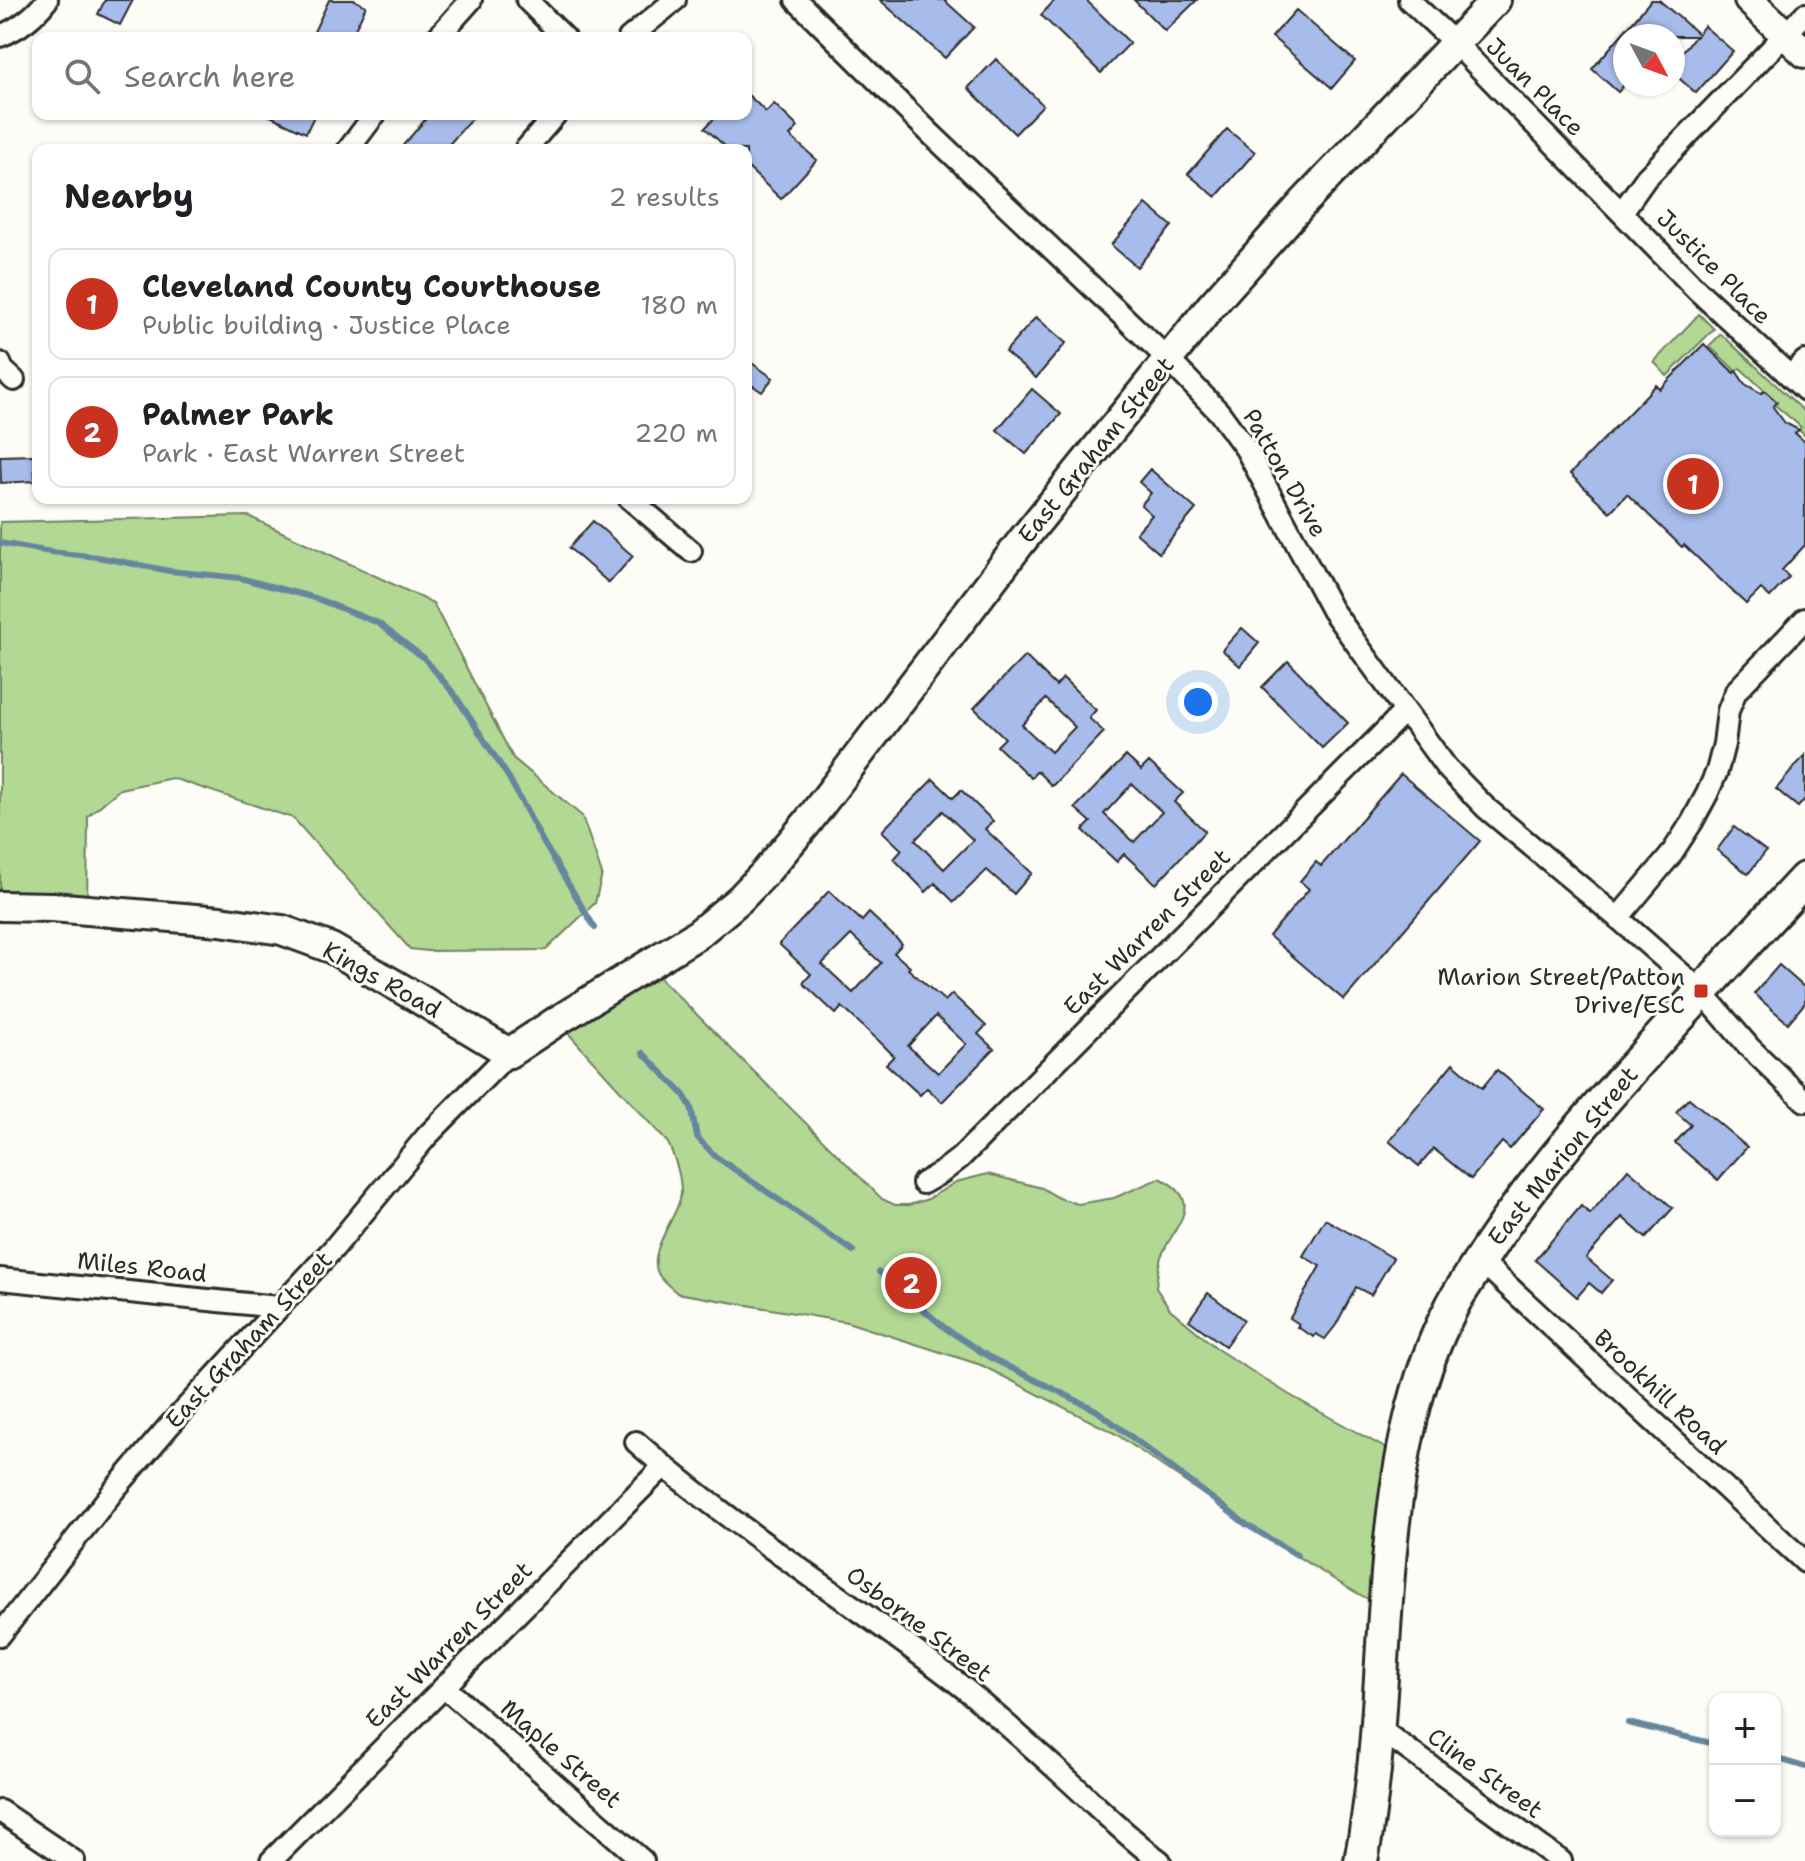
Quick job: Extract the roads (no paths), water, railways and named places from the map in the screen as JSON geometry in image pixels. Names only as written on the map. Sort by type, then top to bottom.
[{"type":"main road","name":"East Marion Street","points":[[1361,1861],[1370,1815],[1397,1493],[1410,1420],[1430,1356],[1451,1307],[1508,1217],[1585,1121],[1805,879]]},
{"type":"street","points":[[0,36],[23,24],[47,0]]},
{"type":"street","points":[[442,32],[471,0]]},
{"type":"street","points":[[527,0],[559,32]]},
{"type":"street","points":[[636,32],[675,0]]},
{"type":"street","name":"Patton Drive","points":[[796,0],[1219,412],[1246,449],[1332,610],[1446,767],[1486,808],[1701,991]]},
{"type":"street","name":"Juan Place","points":[[1409,0],[1622,212]]},
{"type":"street","name":"East Graham Street","points":[[0,1635],[169,1426],[334,1248],[427,1136],[472,1088],[509,1053],[698,934],[764,874],[807,823],[1021,542],[1212,305],[1303,203],[1496,0]]},
{"type":"street","points":[[1622,212],[1646,178],[1799,34],[1749,0]]},
{"type":"street","points":[[352,144],[370,120]]},
{"type":"street","points":[[530,144],[551,120]]},
{"type":"street","name":"Justice Place","points":[[1622,212],[1698,291],[1798,383]]},
{"type":"street","points":[[1798,383],[1805,361]]},
{"type":"street","points":[[0,363],[14,380]]},
{"type":"street","points":[[636,504],[691,551]]},
{"type":"street","points":[[1618,918],[1670,856],[1707,794],[1721,757],[1728,711],[1736,691],[1805,619]]},
{"type":"street","name":"East Warren Street","points":[[923,1183],[960,1158],[1404,712]]},
{"type":"street","name":"Kings Road","points":[[0,906],[220,921],[282,930],[331,948],[509,1053]]},
{"type":"street","points":[[1701,991],[1750,1048],[1805,1101]]},
{"type":"street","name":"Brookhill Road","points":[[1480,1260],[1805,1562]]},
{"type":"street","name":"Miles Road","points":[[0,1279],[278,1307]]},
{"type":"street","name":"Osborne Street","points":[[636,1442],[694,1491],[965,1689],[1067,1778],[1113,1824],[1160,1861]]},
{"type":"street","name":"East Warren Street","points":[[271,1861],[664,1466]]},
{"type":"street","name":"Maple Street","points":[[444,1687],[643,1861]]},
{"type":"street","name":"Cline Street","points":[[1377,1727],[1561,1861]]},
{"type":"street","points":[[0,1811],[74,1861]]},
{"type":"waterway","points":[[0,543],[170,571],[240,578],[315,598],[378,623],[424,658],[455,695],[509,778],[595,928]]},
{"type":"waterway","points":[[643,1053],[684,1095],[691,1107],[697,1137],[715,1156],[853,1251]]},
{"type":"waterway","points":[[879,1272],[945,1328],[989,1357],[1096,1410],[1247,1525],[1297,1555]]},
{"type":"waterway","points":[[1628,1723],[1709,1743]]},
{"type":"waterway","points":[[1781,1760],[1805,1767]]},
{"type":"place","name":"Cleveland County Courthouse","points":[[1693,484]]},
{"type":"place","name":"Marion Street/Patton Drive/ESC","points":[[1701,991]]},
{"type":"place","name":"Palmer Park","points":[[911,1283]]}]
